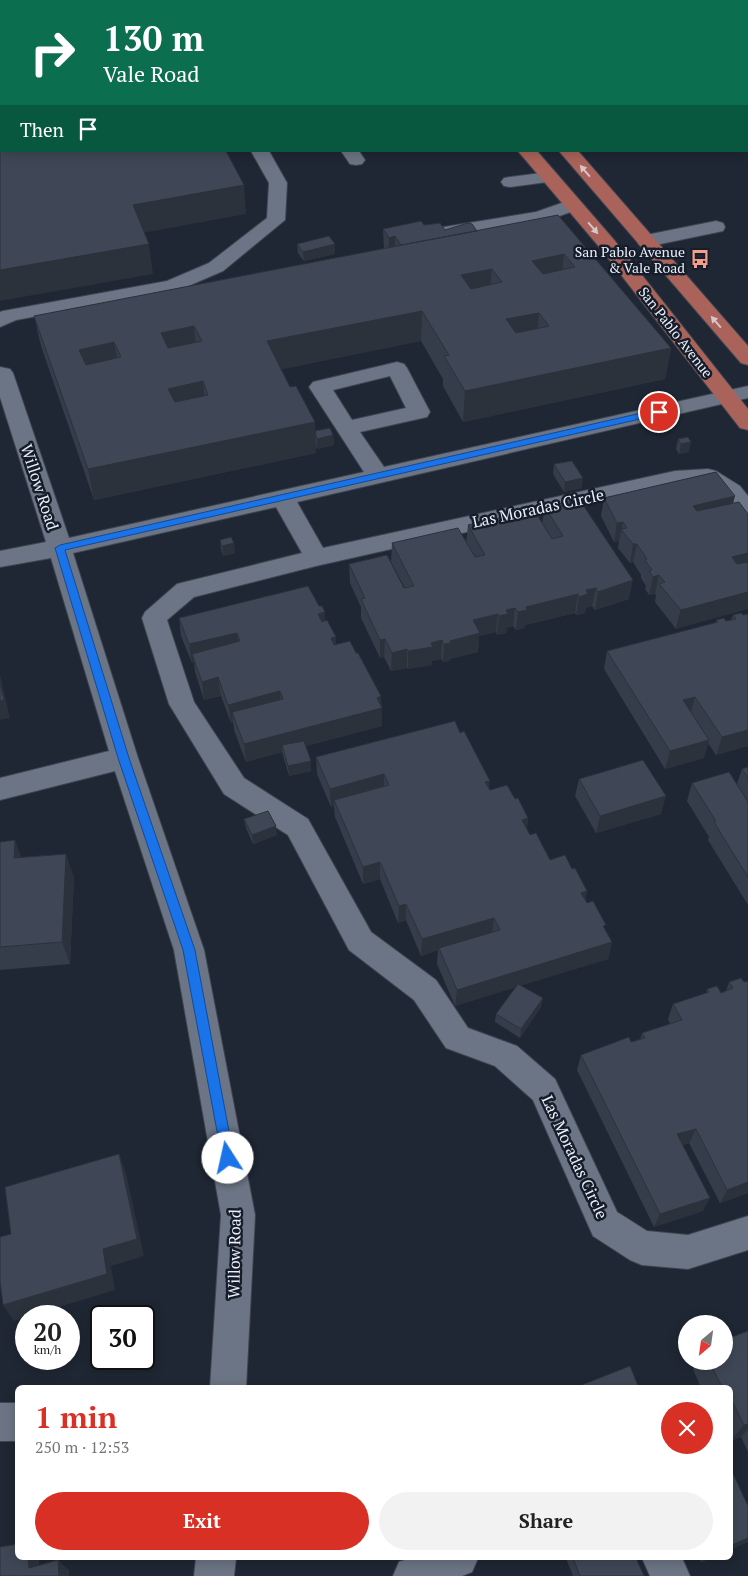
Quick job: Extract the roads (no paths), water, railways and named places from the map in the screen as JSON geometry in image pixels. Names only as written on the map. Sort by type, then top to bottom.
[{"type":"main road","name":"San Pablo Avenue","points":[[528,152],[737,394],[748,423]]},
{"type":"main road","points":[[569,152],[748,359]]},
{"type":"street","points":[[0,322],[10,315],[172,286],[216,267],[276,220],[278,183],[261,152]]},
{"type":"street","points":[[510,182],[549,177]]},
{"type":"street","points":[[425,236],[540,217],[573,205]]},
{"type":"street","points":[[646,241],[716,227]]},
{"type":"street","name":"Willow Road","points":[[3,373],[60,548],[124,758],[189,950],[238,1215],[228,1385]]},
{"type":"street","points":[[0,559],[60,548],[737,394]]},
{"type":"street","points":[[346,428],[378,476]]},
{"type":"street","name":"Las Moradas Circle","points":[[748,512],[732,491],[708,476],[675,478],[316,558],[186,590],[154,618],[182,704],[234,786],[298,827],[360,941],[425,990],[457,1038],[506,1056],[544,1090],[605,1224],[642,1248],[688,1252],[748,1233]]},
{"type":"street","points":[[282,498],[316,558]]},
{"type":"street","points":[[0,789],[124,758]]},
{"type":"street","points":[[0,1422],[15,1422]]},
{"type":"street","points":[[214,1576],[216,1560]]},
{"type":"street","points":[[413,1576],[453,1560]]},
{"type":"street","points":[[663,1560],[670,1576]]},
{"type":"place","name":"San Pablo Avenue & Vale Road","points":[[700,259]]}]
